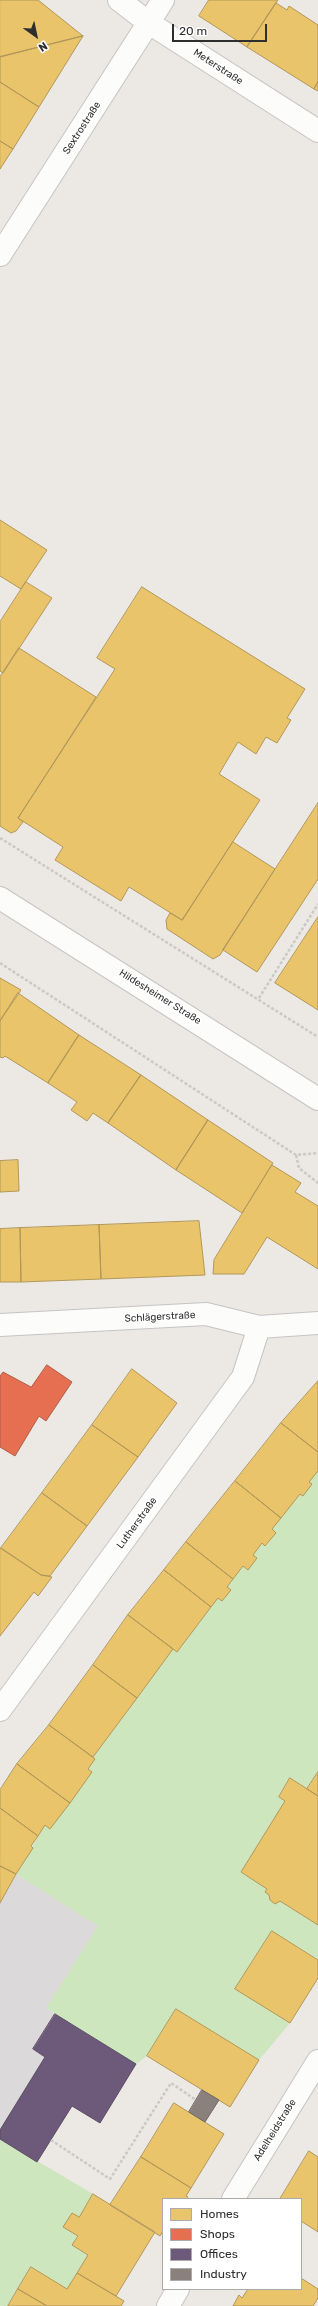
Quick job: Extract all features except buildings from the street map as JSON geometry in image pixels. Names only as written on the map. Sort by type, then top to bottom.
[{"type":"street","name":"Meterstraße","points":[[119,0],[149,23],[318,131]]},
{"type":"street","name":"Sextrostraße","points":[[0,255],[163,0]]},
{"type":"street","name":"Hildesheimer Straße","points":[[0,898],[318,1099]]},
{"type":"street","name":"Schlägerstraße","points":[[0,1325],[206,1314],[259,1328],[318,1323]]},
{"type":"street","name":"Lutherstraße","points":[[0,1710],[243,1377],[259,1328]]},
{"type":"street","name":"Adelheidstraße","points":[[234,2198],[318,2061]]},
{"type":"street","points":[[168,2306],[177,2290]]},
{"type":"path","points":[[0,838],[259,998],[318,1037]]},
{"type":"path","points":[[259,998],[318,904]]},
{"type":"path","points":[[0,963],[296,1155],[318,1153]]},
{"type":"path","points":[[296,1155],[299,1168],[318,1183]]},
{"type":"path","points":[[51,2140],[110,2179],[172,2083],[196,2100]]},
{"type":"shaded area","points":[[16,1874],[99,1926],[46,2008],[55,2014],[33,2049],[45,2057],[0,2130],[0,1903]]},
{"type":"green space","points":[[318,1471],[318,1772],[307,1789],[290,1778],[279,1797],[285,1801],[241,1872],[267,1889],[265,1892],[269,1895],[270,1900],[275,1903],[280,1901],[318,1925],[318,1959],[272,1931],[236,1989],[290,2023],[259,2060],[176,2009],[147,2056],[136,2064],[46,2008],[98,1926],[16,1874],[45,1825],[50,1829],[92,1772],[88,1769],[95,1759],[93,1757],[173,1649],[177,1652],[218,1598],[222,1601],[230,1590],[227,1587],[243,1566],[248,1570],[257,1558],[253,1555],[262,1543],[266,1546],[276,1533],[272,1529],[300,1494],[312,1484],[309,1482]]},
{"type":"green space","points":[[0,2139],[93,2194],[79,2217],[72,2213],[64,2227],[78,2236],[72,2245],[88,2255],[67,2289],[31,2267],[8,2306],[0,2306]]}]
